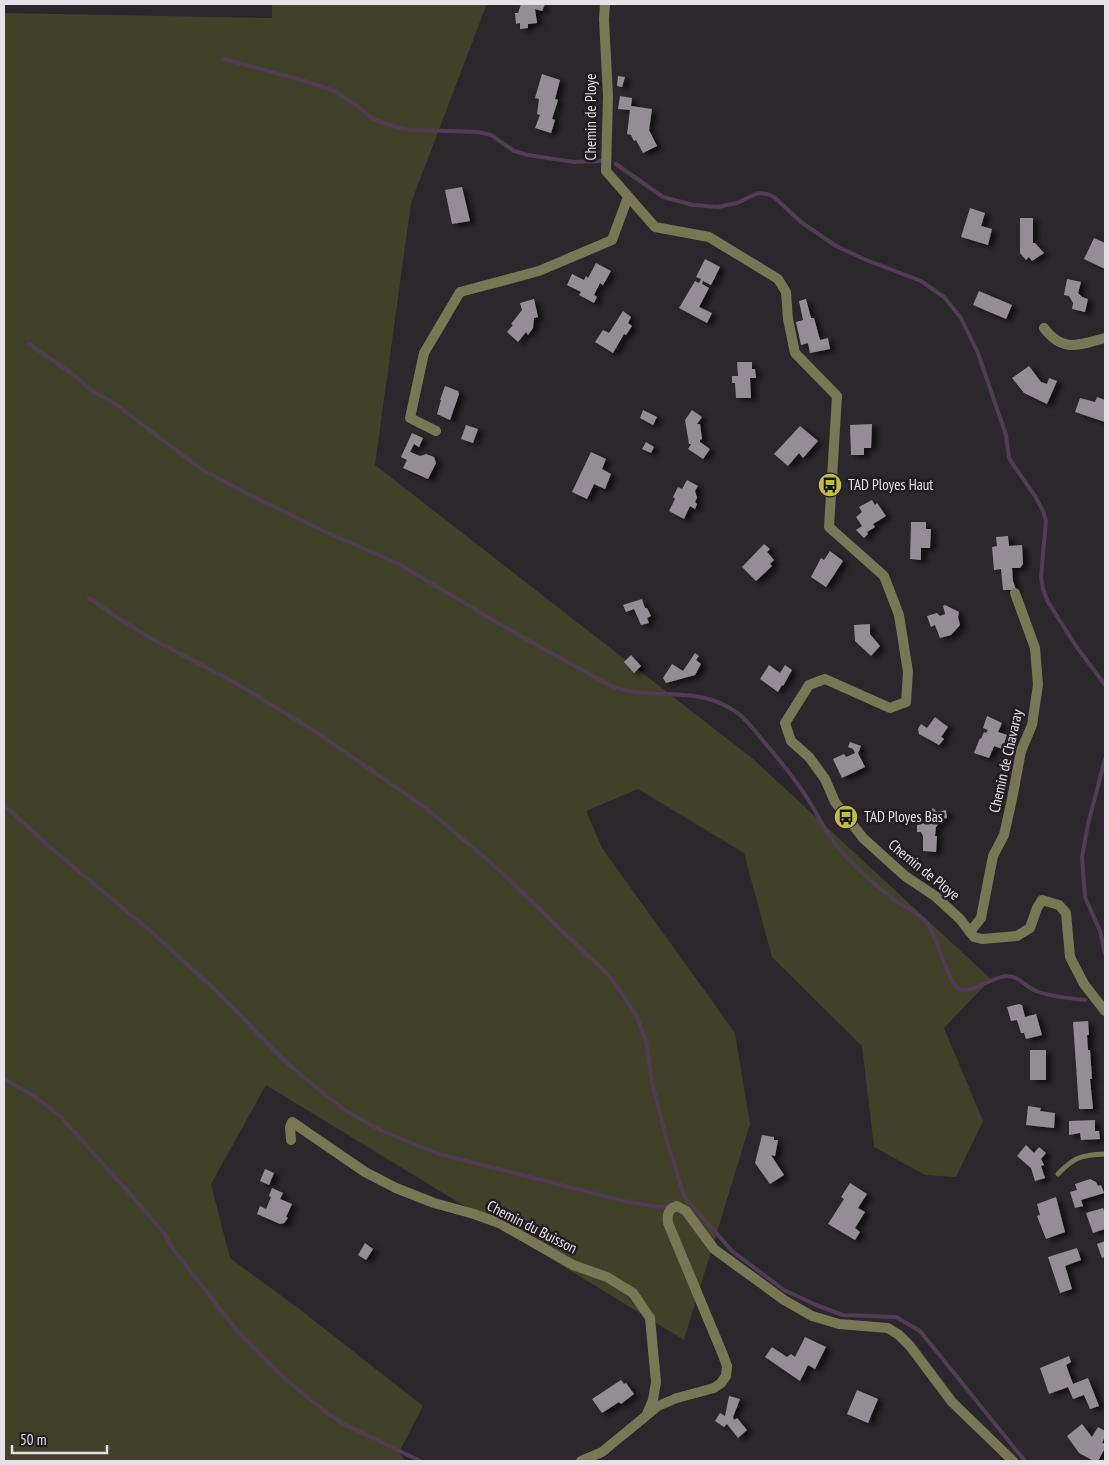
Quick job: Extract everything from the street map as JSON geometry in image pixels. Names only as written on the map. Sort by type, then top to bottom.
[{"type":"street","name":"Chemin de Ploye","points":[[605,4],[608,96],[606,171],[655,227],[709,237],[778,278],[786,292],[788,319],[795,353],[837,396],[830,527],[884,576],[899,615],[908,672],[906,702],[890,708],[825,679],[809,685],[785,723],[791,741],[809,757],[825,779],[835,802],[863,838],[906,876],[935,896],[960,919],[970,932]]},
{"type":"street","points":[[436,431],[410,418],[424,353],[460,292],[539,271],[612,240],[628,197]]},
{"type":"street","points":[[1044,328],[1053,339],[1071,346],[1105,338]]},
{"type":"street","name":"Chemin de Chavaray","points":[[970,932],[982,918],[993,856],[1004,835],[1021,751],[1032,726],[1038,685],[1035,648],[1015,592]]},
{"type":"street","points":[[970,932],[974,937],[982,940],[1017,936],[1030,928],[1042,900],[1059,905],[1066,913],[1070,957],[1084,984],[1105,1011]]},
{"type":"street","name":"Chemin du Buisson","points":[[291,1140],[290,1127],[292,1122],[365,1172],[396,1188],[434,1203],[499,1223],[573,1265],[607,1277],[634,1293],[650,1318],[654,1357],[656,1382],[653,1400],[646,1417]]},
{"type":"street","points":[[581,1461],[602,1452],[658,1406],[677,1398],[714,1388],[726,1376],[727,1366],[723,1355],[668,1223],[668,1215],[672,1208],[677,1206],[686,1211],[714,1248],[791,1304],[812,1316],[839,1324],[888,1328],[899,1335],[910,1346],[952,1402],[1013,1461]]},
{"type":"lane","points":[[1058,1174],[1074,1159],[1086,1155],[1105,1154]]},
{"type":"green space","points":[[272,4],[485,4],[486,6],[411,203],[375,465],[753,759],[991,979],[944,1028],[983,1121],[956,1177],[925,1175],[874,1147],[862,1046],[772,957],[744,853],[638,789],[586,811],[602,848],[735,1033],[750,1124],[684,1340],[266,1085],[211,1184],[230,1258],[298,1308],[423,1406],[399,1452],[405,1461],[4,1461],[4,13],[272,18]]},
{"type":"building","points":[[521,4],[545,4],[542,11],[535,9],[537,23],[528,24],[528,28],[520,29],[520,23],[516,24],[515,13],[518,13]]},
{"type":"building","points":[[542,74],[560,80],[555,99],[558,100],[552,119],[555,120],[551,133],[535,128],[540,115],[537,114],[539,99],[535,98]]},
{"type":"building","points":[[618,76],[625,77],[622,87],[617,86]]},
{"type":"building","points":[[620,96],[632,98],[631,106],[652,109],[649,130],[657,146],[643,153],[636,140],[634,141],[631,135],[627,134],[630,110],[618,109]]},
{"type":"building","points":[[462,187],[470,221],[452,224],[445,190]]},
{"type":"building","points":[[970,208],[985,213],[981,226],[992,229],[988,245],[961,237]]},
{"type":"building","points":[[1020,218],[1033,218],[1033,243],[1044,253],[1032,261],[1029,257],[1026,260],[1020,253]]},
{"type":"building","points":[[1094,238],[1105,243],[1105,269],[1084,259]]},
{"type":"building","points":[[705,259],[720,267],[711,285],[703,281],[702,284],[709,288],[699,307],[712,313],[707,323],[679,308],[695,281],[699,283],[701,279],[696,277]]},
{"type":"building","points":[[596,263],[611,271],[603,285],[600,283],[594,295],[597,297],[594,303],[579,295],[581,292],[567,285],[572,274],[584,280],[586,276],[588,278]]},
{"type":"building","points":[[1067,279],[1081,282],[1078,293],[1088,299],[1085,312],[1072,309],[1073,303],[1069,296],[1064,295]]},
{"type":"building","points":[[979,291],[1012,305],[1006,319],[973,305]]},
{"type":"building","points":[[534,299],[538,317],[534,318],[533,328],[528,335],[526,332],[518,342],[507,332],[522,310],[520,303]]},
{"type":"building","points":[[806,299],[820,340],[828,338],[830,349],[810,353],[808,343],[801,345],[796,322],[803,320],[799,301]]},
{"type":"building","points":[[623,311],[631,317],[628,323],[632,326],[626,335],[624,334],[613,353],[595,342],[603,330],[609,333]]},
{"type":"building","points":[[737,362],[752,362],[752,369],[755,369],[756,378],[750,378],[751,398],[736,398],[735,383],[732,383],[732,376],[738,376]]},
{"type":"building","points":[[1029,366],[1041,382],[1047,384],[1049,378],[1057,381],[1047,404],[1024,393],[1012,378]]},
{"type":"building","points":[[445,386],[458,391],[459,394],[450,420],[437,414]]},
{"type":"building","points":[[1097,397],[1105,400],[1105,422],[1075,412],[1080,398],[1095,402]]},
{"type":"building","points":[[643,410],[657,417],[653,425],[640,418]]},
{"type":"building","points":[[692,410],[702,417],[697,424],[700,424],[702,439],[700,442],[710,449],[703,459],[688,449],[691,444],[689,444],[685,420]]},
{"type":"building","points":[[872,424],[871,448],[864,448],[864,455],[851,455],[850,425]]},
{"type":"building","points":[[466,425],[478,429],[473,443],[461,439]]},
{"type":"building","points":[[800,426],[818,441],[803,458],[799,453],[788,466],[774,454]]},
{"type":"building","points":[[412,433],[423,438],[419,447],[414,444],[410,452],[420,456],[426,454],[434,457],[436,463],[428,479],[403,468],[407,460],[401,457]]},
{"type":"building","points":[[646,442],[654,447],[651,453],[642,449]]},
{"type":"building","points":[[591,452],[606,459],[602,469],[611,474],[605,489],[594,484],[587,499],[572,492]]},
{"type":"building","points":[[687,480],[698,486],[695,491],[697,498],[695,502],[697,504],[695,509],[690,506],[684,519],[669,511],[678,487],[682,489]]},
{"type":"building","points":[[872,500],[875,505],[877,503],[886,516],[873,524],[875,527],[867,532],[868,534],[864,538],[856,530],[862,526],[856,517],[862,512],[859,507]]},
{"type":"building","points":[[911,522],[926,522],[926,529],[931,529],[930,548],[921,548],[921,560],[910,559]]},
{"type":"building","points":[[1008,536],[1009,546],[1022,545],[1023,564],[1020,568],[1012,568],[1016,590],[1003,590],[1001,569],[994,570],[992,547],[997,546],[996,537]]},
{"type":"building","points":[[764,544],[770,549],[767,552],[774,560],[770,564],[772,566],[756,581],[742,567]]},
{"type":"building","points":[[830,551],[843,561],[826,587],[811,577],[821,558],[824,560]]},
{"type":"building","points":[[642,599],[645,608],[647,608],[651,616],[647,618],[649,623],[641,625],[634,609],[626,612],[623,605]]},
{"type":"building","points":[[945,605],[959,612],[960,625],[951,635],[940,638],[935,625],[931,627],[927,616],[937,613],[940,616],[945,614],[943,606]]},
{"type":"building","points":[[870,624],[870,634],[880,646],[871,656],[855,641],[854,625]]},
{"type":"building","points":[[695,653],[699,656],[696,660],[701,664],[695,675],[666,683],[663,678],[672,664],[683,671]]},
{"type":"building","points":[[631,655],[641,666],[634,673],[624,662]]},
{"type":"building","points":[[769,665],[780,673],[785,665],[792,670],[778,692],[760,679]]},
{"type":"building","points":[[987,716],[1002,723],[998,732],[1007,735],[1002,749],[994,746],[989,758],[974,753],[980,738],[988,730],[983,728]]},
{"type":"building","points":[[935,717],[948,727],[941,737],[944,739],[939,745],[919,734],[918,729],[921,724],[927,728]]},
{"type":"building","points":[[850,742],[861,746],[858,753],[865,767],[842,778],[833,759],[844,754],[846,757],[855,753],[853,749],[848,747]]},
{"type":"building","points":[[933,808],[937,812],[946,810],[947,818],[942,819],[936,827],[936,852],[923,851],[923,836],[921,832],[917,832],[917,825],[925,823],[924,820]]},
{"type":"building","points":[[1022,1005],[1025,1017],[1036,1014],[1042,1035],[1026,1039],[1024,1033],[1021,1033],[1017,1020],[1011,1021],[1007,1007]]},
{"type":"building","points":[[1088,1021],[1089,1035],[1087,1035],[1088,1050],[1090,1050],[1093,1109],[1079,1109],[1073,1022]]},
{"type":"building","points":[[1030,1050],[1046,1050],[1046,1080],[1030,1080]]},
{"type":"building","points":[[1028,1106],[1041,1108],[1040,1111],[1055,1113],[1054,1128],[1026,1125]]},
{"type":"building","points":[[1095,1120],[1095,1131],[1099,1131],[1100,1139],[1081,1140],[1080,1133],[1069,1135],[1069,1121]]},
{"type":"building","points":[[762,1135],[774,1137],[774,1140],[778,1140],[775,1156],[771,1155],[784,1175],[770,1184],[755,1163]]},
{"type":"building","points":[[1026,1145],[1034,1153],[1039,1147],[1046,1153],[1041,1159],[1044,1165],[1041,1166],[1045,1178],[1035,1181],[1031,1168],[1017,1156]]},
{"type":"building","points":[[265,1169],[274,1173],[269,1185],[260,1181]]},
{"type":"building","points":[[1090,1179],[1096,1182],[1098,1186],[1101,1185],[1104,1193],[1081,1200],[1083,1206],[1075,1208],[1070,1192],[1077,1190],[1075,1184]]},
{"type":"building","points":[[850,1183],[867,1194],[858,1208],[865,1212],[855,1228],[860,1232],[855,1240],[828,1224],[844,1199],[841,1197]]},
{"type":"building","points":[[272,1188],[283,1193],[280,1199],[292,1204],[286,1217],[288,1218],[284,1223],[280,1224],[257,1214],[260,1206],[266,1209],[271,1197],[269,1196]]},
{"type":"building","points":[[1056,1197],[1065,1232],[1046,1239],[1037,1216],[1040,1215],[1037,1204]]},
{"type":"building","points":[[1103,1208],[1105,1229],[1093,1233],[1086,1213]]},
{"type":"building","points":[[1105,1241],[1105,1257],[1102,1258],[1097,1244]]},
{"type":"building","points":[[365,1243],[373,1249],[366,1260],[358,1255]]},
{"type":"building","points":[[1077,1248],[1081,1260],[1065,1266],[1072,1289],[1060,1293],[1048,1257]]},
{"type":"building","points":[[805,1337],[826,1347],[815,1369],[808,1365],[800,1381],[765,1357],[772,1347],[787,1357],[791,1354],[795,1357]]},
{"type":"building","points":[[1069,1356],[1071,1362],[1066,1365],[1073,1384],[1088,1378],[1099,1406],[1090,1409],[1084,1395],[1073,1399],[1068,1387],[1049,1394],[1040,1368]]},
{"type":"building","points":[[621,1380],[624,1384],[626,1383],[634,1394],[621,1404],[619,1402],[602,1413],[592,1399]]},
{"type":"building","points":[[857,1390],[878,1399],[868,1423],[847,1414]]},
{"type":"building","points":[[729,1396],[740,1399],[733,1417],[734,1420],[737,1418],[747,1430],[738,1438],[727,1424],[724,1427],[715,1421],[720,1413],[725,1416]]},
{"type":"building","points":[[1082,1424],[1092,1437],[1098,1427],[1105,1431],[1102,1443],[1105,1444],[1105,1448],[1098,1461],[1094,1461],[1079,1453],[1067,1436]]},
{"type":"waterway","points":[[224,59],[335,91],[373,119],[396,127],[412,130],[478,132],[491,135],[514,151],[528,155],[574,162],[602,161]]},
{"type":"waterway","points":[[616,164],[663,197],[693,205],[718,207],[737,203],[758,193],[767,194],[774,197],[801,222],[836,246],[921,281],[944,297],[961,318],[978,353],[1006,435],[1009,458],[1043,511],[1046,521],[1041,577],[1048,602],[1076,646],[1105,685]]},
{"type":"waterway","points":[[29,344],[74,375],[91,390],[114,403],[201,469],[326,532],[399,564],[515,633],[609,685],[641,693],[689,695],[705,698],[721,703],[736,712],[752,727],[789,771],[838,848],[867,877],[893,899],[924,919],[931,930],[951,979],[960,990],[970,990],[996,979],[1012,976],[1042,993],[1085,1000]]},
{"type":"waterway","points":[[89,598],[154,640],[234,682],[316,732],[426,808],[498,869],[606,973],[637,1017],[646,1041],[652,1083],[684,1196],[732,1251],[784,1290],[816,1305],[843,1315],[896,1317],[920,1331],[1025,1461]]},
{"type":"waterway","points":[[1105,759],[1088,824],[1082,857],[1085,897],[1100,931],[1105,954]]},
{"type":"waterway","points":[[4,805],[52,849],[148,929],[211,986],[289,1065],[343,1109],[380,1130],[439,1154],[624,1201],[658,1207],[672,1205]]},
{"type":"waterway","points":[[4,1079],[34,1096],[60,1116],[164,1233],[173,1249],[239,1333],[281,1375],[324,1411],[342,1423],[420,1461]]},
{"type":"place","name":"TAD Ployes Haut","points":[[830,485]]},
{"type":"place","name":"TAD Ployes Bas","points":[[846,817]]}]
